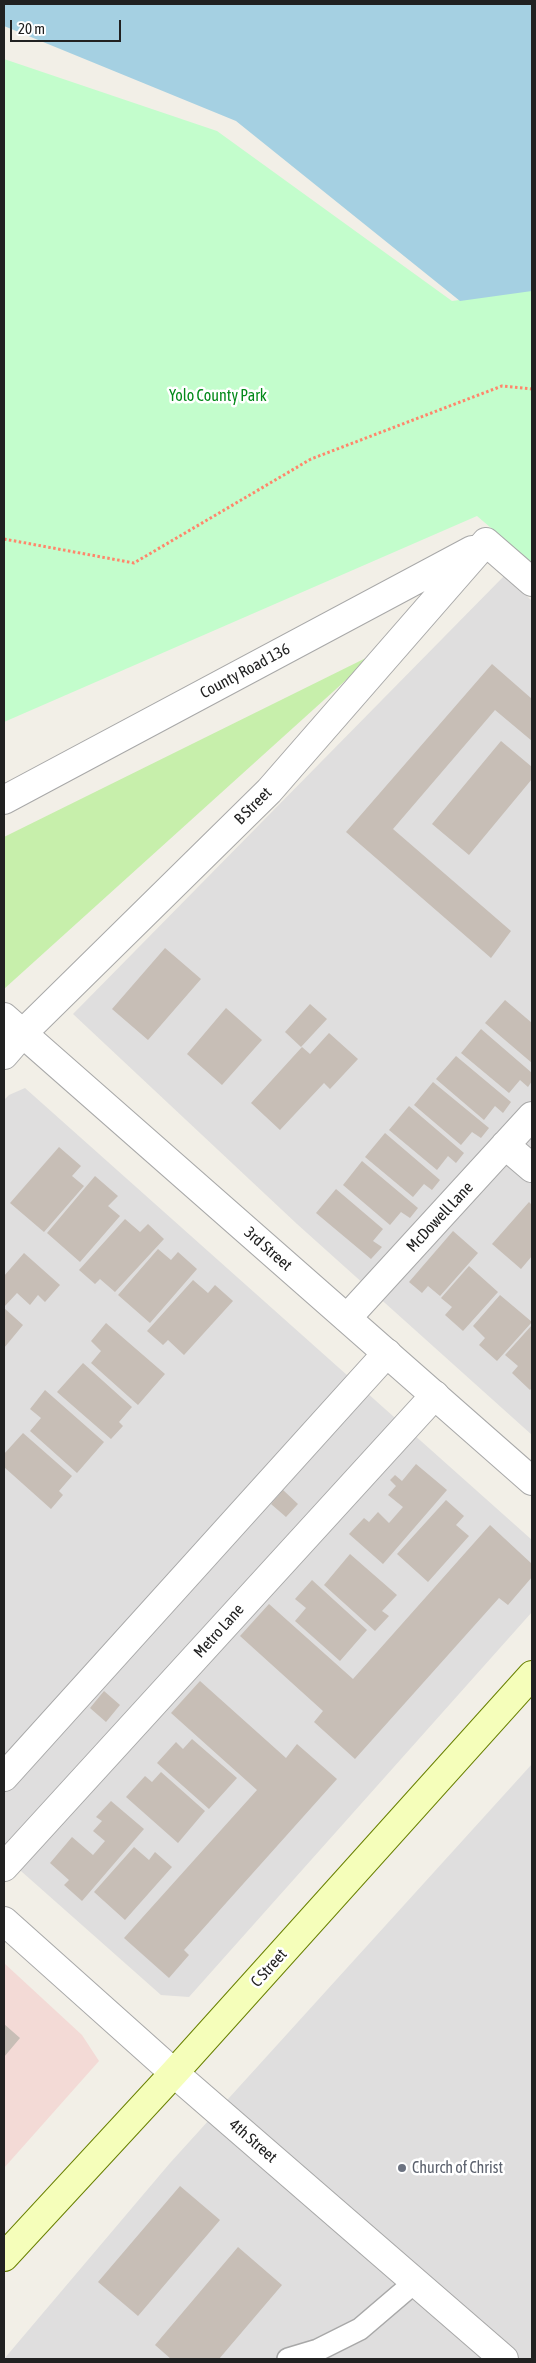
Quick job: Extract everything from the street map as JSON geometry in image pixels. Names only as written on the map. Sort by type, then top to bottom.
[{"type":"main road","name":"C Street","points":[[4,2257],[174,2073],[532,1675]]},
{"type":"street","points":[[486,542],[532,582]]},
{"type":"street","name":"County Road 136","points":[[4,800],[486,542]]},
{"type":"street","name":"B Street","points":[[4,1055],[14,1025],[269,791],[486,542]]},
{"type":"street","name":"3rd Street","points":[[14,1025],[532,1481]]},
{"type":"street","name":"McDowell Lane","points":[[347,1318],[532,1116]]},
{"type":"street","points":[[506,1145],[532,1168]]},
{"type":"street","points":[[4,1777],[387,1353]]},
{"type":"street","name":"Metro Lane","points":[[4,1867],[434,1395]]},
{"type":"street","name":"4th Street","points":[[4,1921],[174,2073],[504,2359]]},
{"type":"lane","points":[[288,2359],[318,2350],[360,2328],[414,2282]]},
{"type":"path","points":[[4,539],[134,563],[311,459],[502,386],[532,389]]},
{"type":"shaded area","points":[[505,575],[532,601],[532,1435],[297,1224],[73,1014]]},
{"type":"shaded area","points":[[25,1088],[532,1540],[532,1612],[189,1997],[161,1995],[4,1856],[4,1100],[9,1095]]},
{"type":"shaded area","points":[[532,1764],[532,2359],[4,2359],[170,2163]]},
{"type":"shaded area","points":[[4,1963],[82,2035],[99,2061],[4,2168]]},
{"type":"green space","name":"Yolo County Park","points":[[4,59],[217,131],[452,301],[532,290],[532,563],[477,516],[4,722]]},
{"type":"green space","points":[[376,653],[4,989],[4,837]]},
{"type":"water","points":[[4,4],[532,4],[532,291],[460,301],[236,121],[4,26]]},
{"type":"building","points":[[492,664],[532,699],[532,741],[495,710],[393,829],[511,931],[491,958],[346,832]]},
{"type":"building","points":[[501,741],[532,767],[532,779],[469,855],[432,824]]},
{"type":"building","points":[[165,948],[201,979],[148,1040],[112,1009]]},
{"type":"building","points":[[505,1000],[532,1023],[532,1063],[485,1023]]},
{"type":"building","points":[[310,1004],[327,1019],[301,1047],[285,1032]]},
{"type":"building","points":[[226,1008],[262,1040],[222,1085],[187,1054]]},
{"type":"building","points":[[481,1029],[532,1073],[532,1081],[528,1087],[520,1080],[509,1093],[461,1053]]},
{"type":"building","points":[[329,1033],[358,1059],[330,1089],[324,1083],[280,1130],[251,1103],[302,1047],[310,1054]]},
{"type":"building","points":[[456,1056],[511,1102],[503,1113],[495,1106],[484,1120],[436,1079]]},
{"type":"building","points":[[433,1082],[489,1128],[481,1138],[472,1132],[461,1145],[414,1105]]},
{"type":"building","points":[[409,1106],[464,1153],[456,1163],[448,1156],[437,1170],[389,1130]]},
{"type":"building","points":[[385,1133],[440,1180],[432,1190],[424,1184],[413,1197],[365,1157]]},
{"type":"building","points":[[59,1147],[81,1166],[72,1176],[84,1186],[44,1232],[10,1203]]},
{"type":"building","points":[[362,1161],[418,1208],[410,1218],[401,1212],[390,1225],[343,1185]]},
{"type":"building","points":[[95,1176],[118,1196],[108,1206],[120,1216],[80,1262],[47,1233]]},
{"type":"building","points":[[336,1189],[383,1229],[373,1241],[382,1247],[371,1259],[316,1213]]},
{"type":"building","points":[[529,1202],[532,1205],[532,1256],[521,1269],[492,1244]]},
{"type":"building","points":[[125,1219],[140,1232],[148,1224],[164,1239],[115,1292],[100,1279],[95,1284],[79,1270]]},
{"type":"building","points":[[453,1231],[478,1253],[440,1296],[428,1286],[422,1293],[409,1282]]},
{"type":"building","points":[[158,1249],[171,1260],[178,1252],[197,1269],[150,1323],[118,1295]]},
{"type":"building","points":[[24,1253],[60,1285],[45,1302],[38,1295],[30,1305],[17,1293],[4,1307],[4,1276]]},
{"type":"building","points":[[469,1266],[498,1292],[463,1331],[445,1315],[452,1307],[441,1298]]},
{"type":"building","points":[[193,1280],[208,1293],[215,1285],[233,1301],[184,1355],[168,1340],[163,1345],[147,1331]]},
{"type":"building","points":[[500,1295],[532,1322],[497,1361],[479,1345],[485,1338],[473,1326]]},
{"type":"building","points":[[4,1308],[23,1325],[4,1348]]},
{"type":"building","points":[[106,1323],[165,1374],[138,1405],[91,1363],[101,1351],[91,1341]]},
{"type":"building","points":[[532,1325],[532,1388],[530,1390],[512,1373],[518,1366],[505,1355]]},
{"type":"building","points":[[83,1363],[132,1407],[119,1422],[123,1426],[111,1439],[57,1392]]},
{"type":"building","points":[[45,1390],[104,1442],[77,1473],[30,1431],[41,1418],[30,1409]]},
{"type":"building","points":[[23,1433],[72,1476],[59,1491],[63,1495],[51,1509],[4,1467],[4,1454]]},
{"type":"building","points":[[416,1464],[447,1490],[383,1564],[349,1534],[364,1518],[369,1522],[378,1512],[389,1523],[403,1507],[388,1495],[396,1486],[390,1480],[395,1475],[402,1481]]},
{"type":"building","points":[[283,1490],[298,1504],[286,1517],[271,1504]]},
{"type":"building","points":[[446,1500],[464,1516],[456,1525],[469,1536],[428,1582],[397,1554]]},
{"type":"building","points":[[490,1525],[532,1564],[532,1577],[508,1605],[499,1598],[355,1759],[314,1722],[323,1711],[240,1636],[269,1604],[353,1679]]},
{"type":"building","points":[[350,1554],[397,1595],[382,1611],[389,1616],[375,1631],[324,1585]]},
{"type":"building","points":[[312,1580],[367,1630],[340,1661],[295,1621],[306,1608],[295,1599]]},
{"type":"building","points":[[200,1681],[286,1758],[297,1744],[337,1779],[184,1950],[189,1955],[169,1978],[124,1938],[257,1790],[171,1713]]},
{"type":"building","points":[[104,1691],[120,1705],[106,1722],[90,1708]]},
{"type":"building","points":[[192,1739],[237,1778],[209,1809],[157,1763],[176,1742],[183,1749]]},
{"type":"building","points":[[161,1772],[205,1811],[178,1843],[126,1797],[145,1776],[152,1782]]},
{"type":"building","points":[[111,1801],[144,1829],[82,1901],[64,1885],[69,1880],[50,1863],[72,1837],[93,1855],[105,1841],[93,1831],[102,1821],[96,1817]]},
{"type":"building","points":[[134,1847],[149,1860],[155,1852],[172,1867],[125,1920],[94,1892]]},
{"type":"building","points":[[4,2024],[20,2038],[4,2057]]},
{"type":"building","points":[[180,2186],[220,2220],[138,2316],[98,2282]]},
{"type":"building","points":[[238,2247],[282,2285],[219,2359],[171,2359],[155,2345]]},
{"type":"place","name":"Church of Christ","points":[[402,2168]]}]
